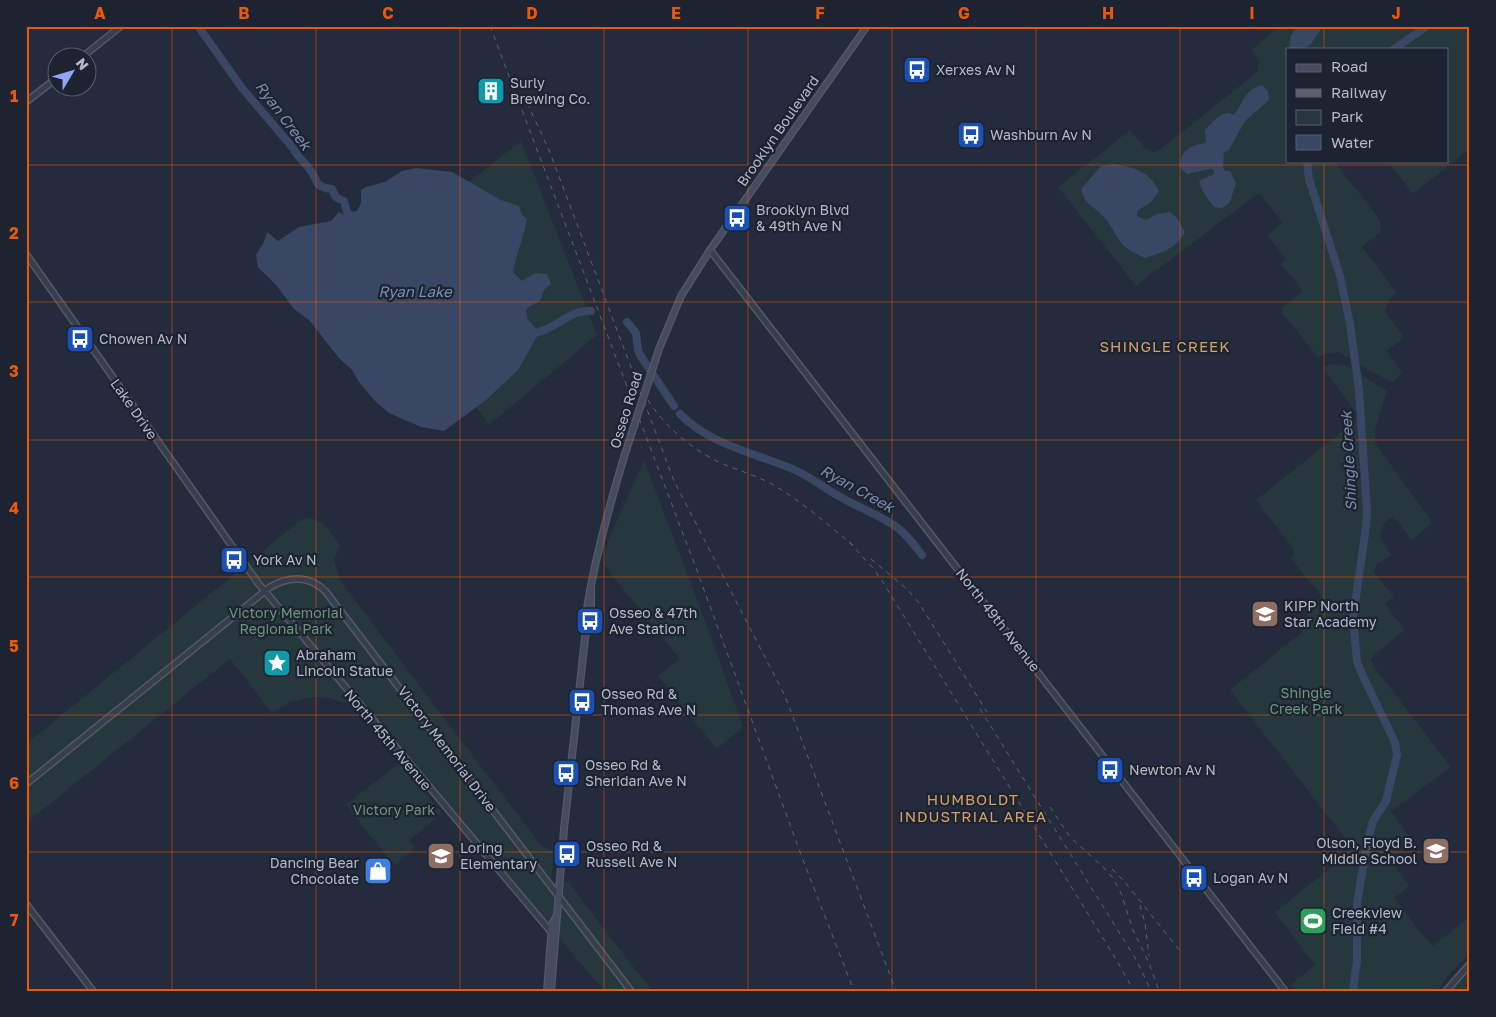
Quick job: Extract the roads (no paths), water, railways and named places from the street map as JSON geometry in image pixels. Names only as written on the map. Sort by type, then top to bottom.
[{"type":"main road","name":"Brooklyn Boulevard","points":[[710,250],[867,26]]},
{"type":"main road","name":"Osseo Road","points":[[551,991],[552,924],[556,915],[585,638],[586,606],[604,524],[658,349],[680,296],[710,250]]},
{"type":"main road","name":"Osseo Road","points":[[547,991],[553,935]]},
{"type":"street","points":[[94,48],[121,26]]},
{"type":"street","points":[[26,102],[48,85]]},
{"type":"street","name":"North 49th Avenue","points":[[710,250],[1285,991]]},
{"type":"street","name":"Lake Drive","points":[[26,254],[243,563]]},
{"type":"street","name":"North 45th Avenue","points":[[243,563],[553,935]]},
{"type":"street","name":"Victory Memorial Drive","points":[[26,784],[265,591],[283,581],[297,578],[310,581],[326,592],[631,991]]},
{"type":"street","points":[[26,904],[94,991]]},
{"type":"street","points":[[1446,991],[1470,964]]},
{"type":"water","points":[[1298,26],[1324,26],[1311,44],[1304,48],[1289,48],[1291,35]]},
{"type":"water","points":[[1262,85],[1268,91],[1269,100],[1245,121],[1229,150],[1224,152],[1223,168],[1225,171],[1230,171],[1236,183],[1230,202],[1222,208],[1214,207],[1203,192],[1199,181],[1214,174],[1214,170],[1210,169],[1187,174],[1180,167],[1182,156],[1187,149],[1206,143],[1205,130],[1211,123],[1226,113],[1234,115],[1248,93]]},
{"type":"water","points":[[1113,164],[1140,171],[1155,184],[1159,191],[1150,203],[1137,211],[1137,216],[1146,220],[1157,214],[1170,212],[1177,218],[1185,232],[1173,246],[1163,252],[1145,258],[1129,250],[1099,212],[1087,202],[1081,189],[1101,166]]},
{"type":"water","name":"Ryan Lake","points":[[416,168],[452,172],[501,200],[519,206],[522,215],[527,219],[513,272],[522,281],[535,273],[547,274],[551,284],[544,290],[540,301],[526,310],[527,318],[539,333],[518,370],[486,400],[444,431],[421,427],[389,413],[376,402],[359,382],[352,370],[338,357],[310,321],[294,309],[277,286],[258,267],[256,255],[264,242],[267,232],[278,241],[299,227],[331,221],[339,212],[346,216],[348,213],[357,211],[361,203],[361,190],[385,182],[402,171]]},
{"type":"waterway","name":"Ryan Creek","points":[[198,26],[242,88],[293,148],[317,182],[321,186],[332,189],[336,197],[344,201],[347,212],[354,219]]},
{"type":"waterway","name":"Shingle Creek","points":[[1395,48],[1427,26]]},
{"type":"waterway","name":"Shingle Creek","points":[[1307,162],[1309,179],[1340,276],[1350,324],[1359,390],[1367,511],[1353,618],[1357,661],[1395,743],[1397,755],[1386,801],[1373,821],[1366,849],[1357,904],[1357,960],[1353,991]]},
{"type":"waterway","name":"Ryan Creek","points":[[529,333],[545,330],[567,317],[582,311],[591,311]]},
{"type":"waterway","name":"Ryan Creek","points":[[627,322],[636,333],[640,355],[674,406]]},
{"type":"waterway","name":"Ryan Creek","points":[[680,414],[704,433],[718,440],[793,469]]},
{"type":"waterway","name":"Ryan Creek","points":[[797,471],[838,496],[892,524],[911,541],[922,555]]},
{"type":"railway","points":[[490,26],[854,991]]},
{"type":"railway","points":[[523,94],[549,150],[674,481],[785,696],[896,991]]},
{"type":"railway","points":[[648,400],[663,420],[691,445],[712,459],[759,478],[790,495],[853,545]]},
{"type":"railway","points":[[849,542],[873,568],[884,584],[1134,991]]},
{"type":"railway","points":[[871,559],[907,589],[919,603],[987,712]]},
{"type":"railway","points":[[980,709],[1137,961],[1151,991]]},
{"type":"railway","points":[[1050,807],[1070,837],[1113,878],[1121,893],[1133,930],[1149,963],[1159,991]]},
{"type":"railway","points":[[1112,869],[1124,881],[1181,952]]},
{"type":"railway","points":[[1140,905],[1145,923],[1149,956]]},
{"type":"place","name":"Xerxes Av N","points":[[917,70]]},
{"type":"place","name":"Surly Brewing Co.","points":[[491,91]]},
{"type":"place","name":"Washburn Av N","points":[[971,135]]},
{"type":"place","name":"Brooklyn Blvd & 49th Ave N","points":[[737,218]]},
{"type":"place","name":"Chowen Av N","points":[[80,339]]},
{"type":"place","name":"York Av N","points":[[234,560]]},
{"type":"place","name":"KIPP North Star Academy","points":[[1265,614]]},
{"type":"place","name":"Osseo & 47th Ave Station","points":[[590,621]]},
{"type":"place","name":"Abraham Lincoln Statue","points":[[277,663]]},
{"type":"place","name":"Osseo Rd & Thomas Ave N","points":[[582,702]]},
{"type":"place","name":"Newton Av N","points":[[1110,770]]},
{"type":"place","name":"Osseo Rd & Sheridan Ave N","points":[[566,773]]},
{"type":"place","name":"Olson, Floyd B. Middle School","points":[[1436,851]]},
{"type":"place","name":"Osseo Rd & Russell Ave N","points":[[567,854]]},
{"type":"place","name":"Loring Elementary","points":[[441,856]]},
{"type":"place","name":"Dancing Bear Chocolate","points":[[378,871]]},
{"type":"place","name":"Logan Av N","points":[[1194,878]]},
{"type":"place","name":"Creekview Field #4","points":[[1313,921]]},
{"type":"district","name":"SHINGLE CREEK","points":[[1165,347]]},
{"type":"district","name":"HUMBOLDT INDUSTRIAL AREA","points":[[973,808]]},
{"type":"park label","name":"Victory Memorial Regional Park","points":[[286,622]]},
{"type":"park label","name":"Shingle Creek Park","points":[[1306,702]]},
{"type":"park label","name":"Victory Park","points":[[394,810]]}]
